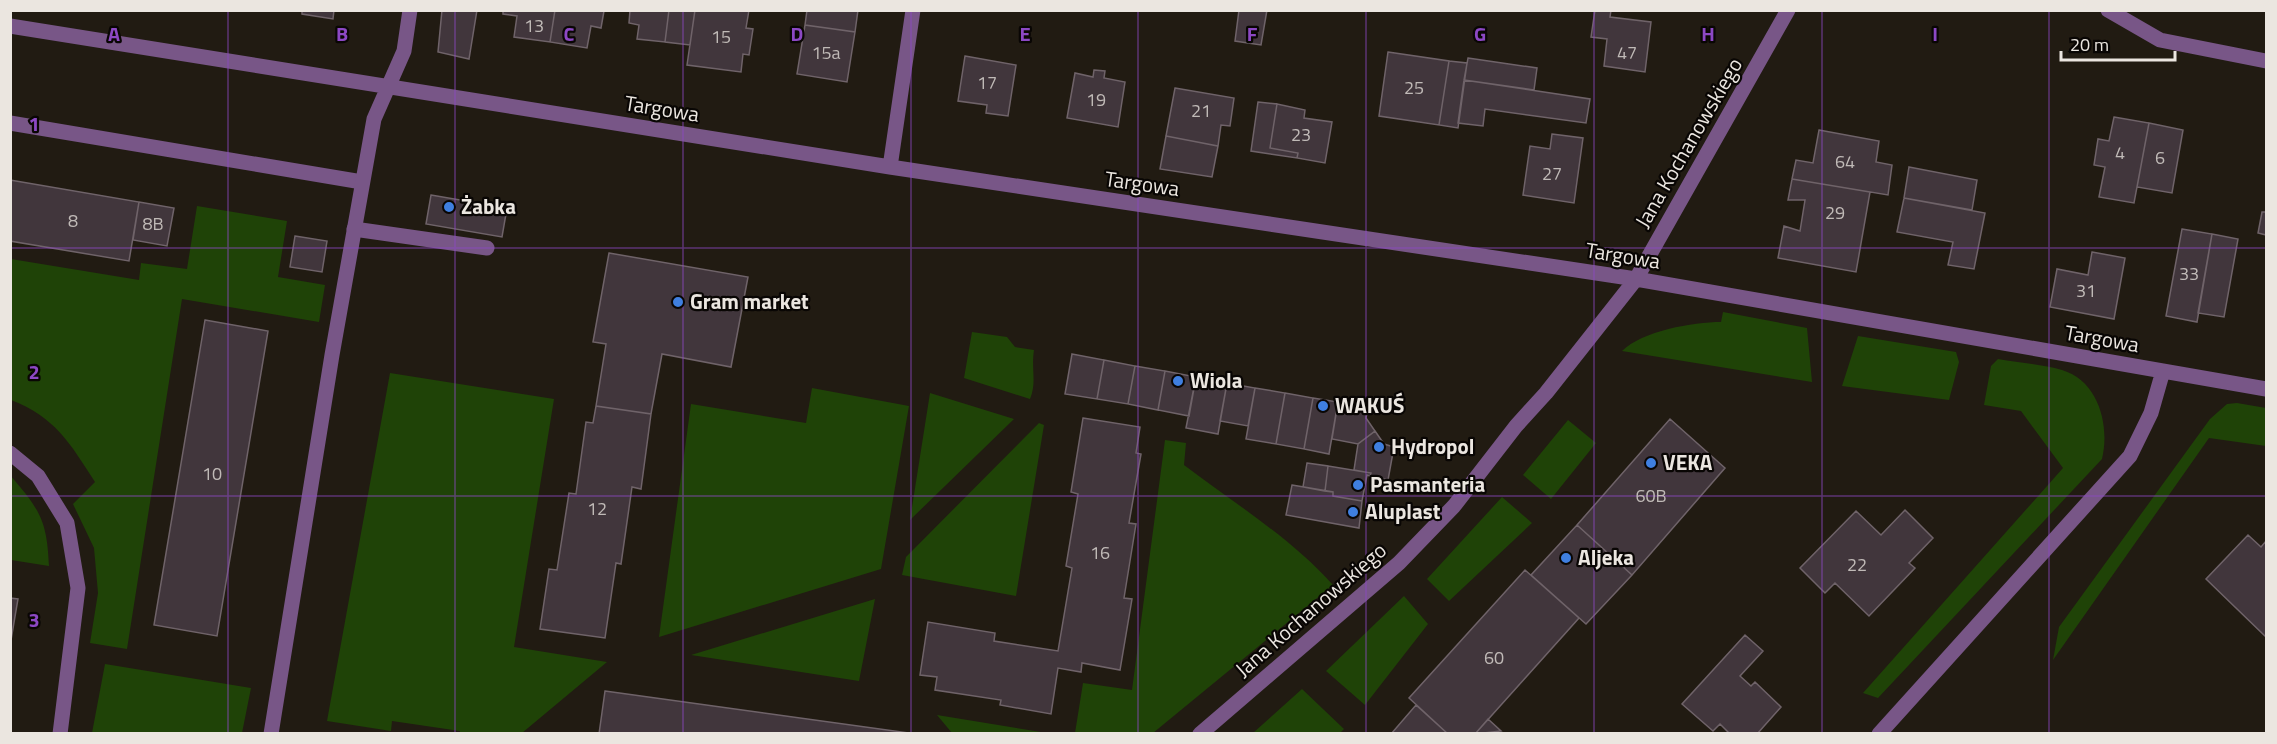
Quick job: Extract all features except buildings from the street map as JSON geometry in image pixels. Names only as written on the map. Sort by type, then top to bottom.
[{"type":"street","points":[[271,734],[374,119],[404,51],[410,10]]},
{"type":"street","points":[[890,167],[913,10]]},
{"type":"street","name":"Jana Kochanowskiego","points":[[1200,734],[1399,563],[1454,506],[1636,279],[1788,10]]},
{"type":"street","points":[[2108,10],[2160,40],[2266,61]]},
{"type":"street","name":"Targowa","points":[[10,26],[890,167],[1636,279],[2266,389]]},
{"type":"street","points":[[10,123],[362,182]]},
{"type":"street","points":[[354,229],[487,248]]},
{"type":"street","points":[[1879,734],[2130,456],[2151,413],[2163,371]]},
{"type":"street","points":[[10,453],[38,476],[67,523],[78,588],[60,734]]},
{"type":"green space","points":[[197,206],[287,221],[278,277],[325,285],[319,322],[182,299],[127,649],[90,643],[98,593],[94,548],[73,504],[95,482],[69,443],[50,423],[11,400],[11,259],[139,280],[141,263],[187,269]]},
{"type":"green space","points":[[1723,312],[1807,328],[1812,382],[1622,351],[1642,338],[1668,329],[1721,322]]},
{"type":"green space","points":[[972,332],[1007,337],[1015,347],[1034,350],[1033,387],[1030,399],[964,378]]},
{"type":"green space","points":[[1858,336],[1956,352],[1959,362],[1949,400],[1842,386]]},
{"type":"green space","points":[[1998,359],[2062,370],[2085,384],[2093,394],[2103,419],[2102,459],[1878,698],[1863,693],[2063,468],[2021,411],[1984,405],[1991,366]]},
{"type":"green space","points":[[390,373],[554,399],[514,647],[607,662],[522,733],[460,733],[460,731],[392,721],[391,731],[327,721]]},
{"type":"green space","points":[[812,388],[909,406],[881,569],[659,637],[691,404],[806,423]]},
{"type":"green space","points":[[930,393],[1014,419],[910,520]]},
{"type":"green space","points":[[2237,403],[2266,408],[2266,446],[2209,438],[2053,660],[2059,627],[2210,419],[2227,404]]},
{"type":"green space","points":[[1568,420],[1596,443],[1551,499],[1523,475]]},
{"type":"green space","points":[[1039,423],[1044,425],[1016,596],[902,575],[906,557]]},
{"type":"green space","points":[[1165,440],[1186,443],[1184,465],[1281,536],[1333,585],[1153,733],[1075,733],[1083,683],[1132,690]]},
{"type":"green space","points":[[10,475],[40,516],[46,537],[49,566],[11,560]]},
{"type":"green space","points":[[1502,497],[1532,523],[1449,601],[1427,579]]},
{"type":"green space","points":[[1404,596],[1428,624],[1365,705],[1326,671]]},
{"type":"green space","points":[[875,599],[859,681],[691,655]]},
{"type":"green space","points":[[105,664],[251,688],[242,733],[92,733]]},
{"type":"green space","points":[[1302,689],[1344,729],[1340,733],[1253,733]]},
{"type":"green space","points":[[937,715],[1047,733],[952,733]]},
{"type":"place","name":"Żabka","points":[[449,207]]},
{"type":"place","name":"Gram market","points":[[678,302]]},
{"type":"place","name":"Wiola","points":[[1178,381]]},
{"type":"place","name":"WAKUŚ","points":[[1323,406]]},
{"type":"place","name":"Hydropol","points":[[1379,447]]},
{"type":"place","name":"VEKA","points":[[1651,463]]},
{"type":"place","name":"Pasmanteria","points":[[1358,485]]},
{"type":"place","name":"Aluplast","points":[[1353,512]]},
{"type":"place","name":"Aljeka","points":[[1566,558]]}]
